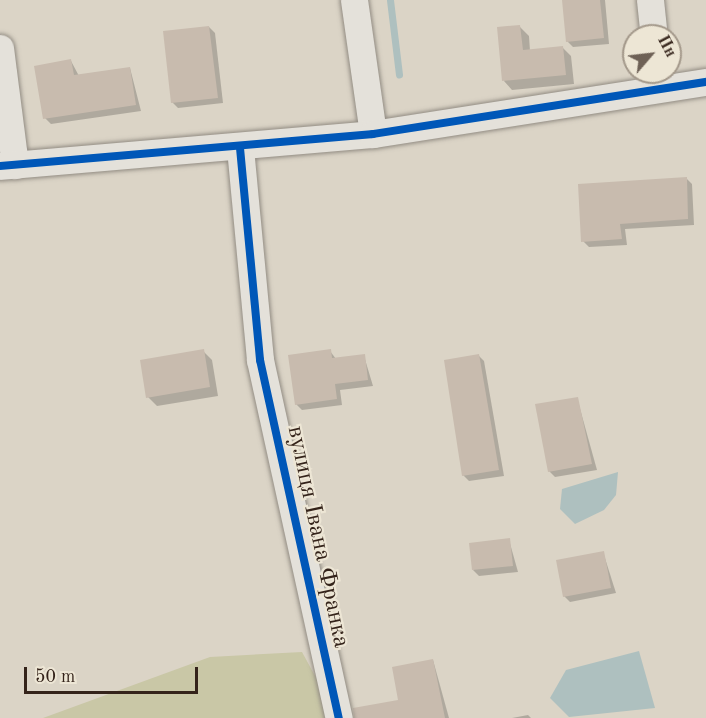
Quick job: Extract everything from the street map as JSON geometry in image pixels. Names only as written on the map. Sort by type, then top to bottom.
[{"type":"street","points":[[354,0],[373,135]]},
{"type":"street","points":[[650,0],[653,24]]},
{"type":"street","points":[[0,48],[8,166],[373,135],[638,84]]},
{"type":"street","points":[[682,81],[706,82]]},
{"type":"street","name":"вулиця Івана Франка","points":[[240,148],[260,360],[339,718]]},
{"type":"shaded area","points":[[618,472],[616,495],[604,510],[575,524],[560,509],[562,489]]},
{"type":"shaded area","points":[[639,651],[655,708],[569,717],[550,698],[566,670]]},
{"type":"shaded area","points":[[302,652],[338,718],[43,718],[210,657]]},
{"type":"building","points":[[562,0],[600,0],[604,38],[566,42]]},
{"type":"building","points":[[520,25],[523,50],[563,46],[566,75],[502,81],[497,27]]},
{"type":"building","points":[[209,26],[218,98],[171,103],[163,31]]},
{"type":"building","points":[[71,59],[74,75],[130,67],[136,105],[43,119],[34,66]]},
{"type":"building","points":[[687,177],[688,219],[620,224],[622,239],[581,242],[578,184]]},
{"type":"building","points":[[204,349],[210,387],[146,398],[140,360]]},
{"type":"building","points":[[331,349],[332,358],[365,354],[368,380],[335,384],[337,399],[295,405],[288,355]]},
{"type":"building","points":[[479,354],[499,470],[462,476],[444,360]]},
{"type":"building","points":[[578,397],[592,464],[548,472],[535,404]]},
{"type":"building","points":[[510,538],[513,566],[472,570],[469,543]]},
{"type":"building","points":[[604,551],[611,588],[563,597],[556,560]]},
{"type":"building","points":[[433,659],[445,718],[354,718],[353,708],[398,700],[392,667]]},
{"type":"waterway","points":[[390,0],[399,74]]},
{"type":"cycle path","points":[[0,166],[373,134],[706,82]]},
{"type":"cycle path","points":[[240,148],[260,360],[339,718]]}]
